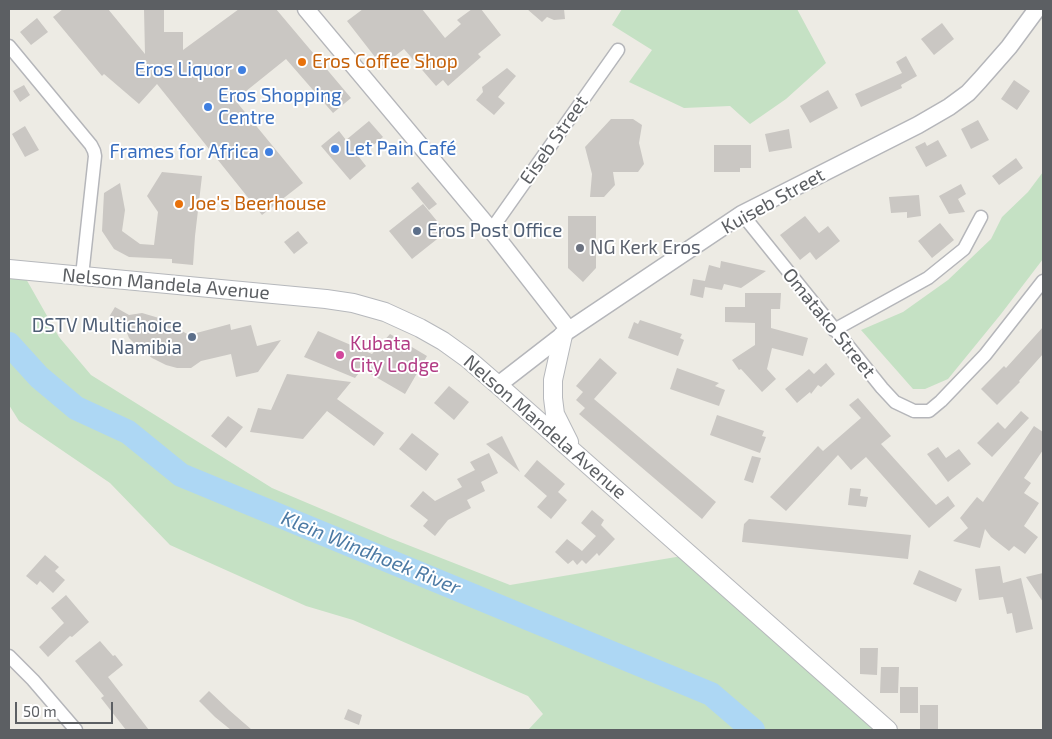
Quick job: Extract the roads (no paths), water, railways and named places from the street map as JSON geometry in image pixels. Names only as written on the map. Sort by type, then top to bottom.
[{"type":"main road","name":"Nelson Mandela Avenue","points":[[9,269],[326,298],[385,312],[420,328],[443,341],[468,359],[888,730]]},
{"type":"main road","points":[[566,332],[553,380],[553,398],[555,414],[573,451]]},
{"type":"street","points":[[306,9],[491,230],[566,332]]},
{"type":"street","name":"Kuiseb Street","points":[[498,385],[566,332],[742,214],[949,107],[968,93],[980,80],[1009,47],[1037,9]]},
{"type":"street","points":[[9,46],[91,144],[94,151],[82,276]]},
{"type":"street","name":"Eiseb Street","points":[[491,230],[618,50]]},
{"type":"street","name":"Omatako Street","points":[[742,214],[834,330],[895,402],[914,411],[929,411],[941,401],[985,355],[1043,281]]},
{"type":"street","points":[[834,330],[928,278],[964,249],[982,217]]},
{"type":"street","points":[[9,656],[76,730]]},
{"type":"waterway","name":"Klein Windhoek River","points":[[9,344],[39,377],[76,408],[128,432],[181,475],[711,694],[753,730]]},
{"type":"place","name":"Eros Coffee Shop","points":[[302,62]]},
{"type":"place","name":"Eros Liquor","points":[[242,70]]},
{"type":"place","name":"Eros Shopping Centre","points":[[208,107]]},
{"type":"place","name":"Let Pain Café","points":[[335,149]]},
{"type":"place","name":"Frames for Africa","points":[[269,152]]},
{"type":"place","name":"Joe's Beerhouse","points":[[179,204]]},
{"type":"place","name":"Eros Post Office","points":[[417,231]]},
{"type":"place","name":"NG Kerk Eros","points":[[580,248]]},
{"type":"place","name":"DSTV Multichoice Namibia","points":[[192,337]]},
{"type":"place","name":"Kubata City Lodge","points":[[340,355]]}]
